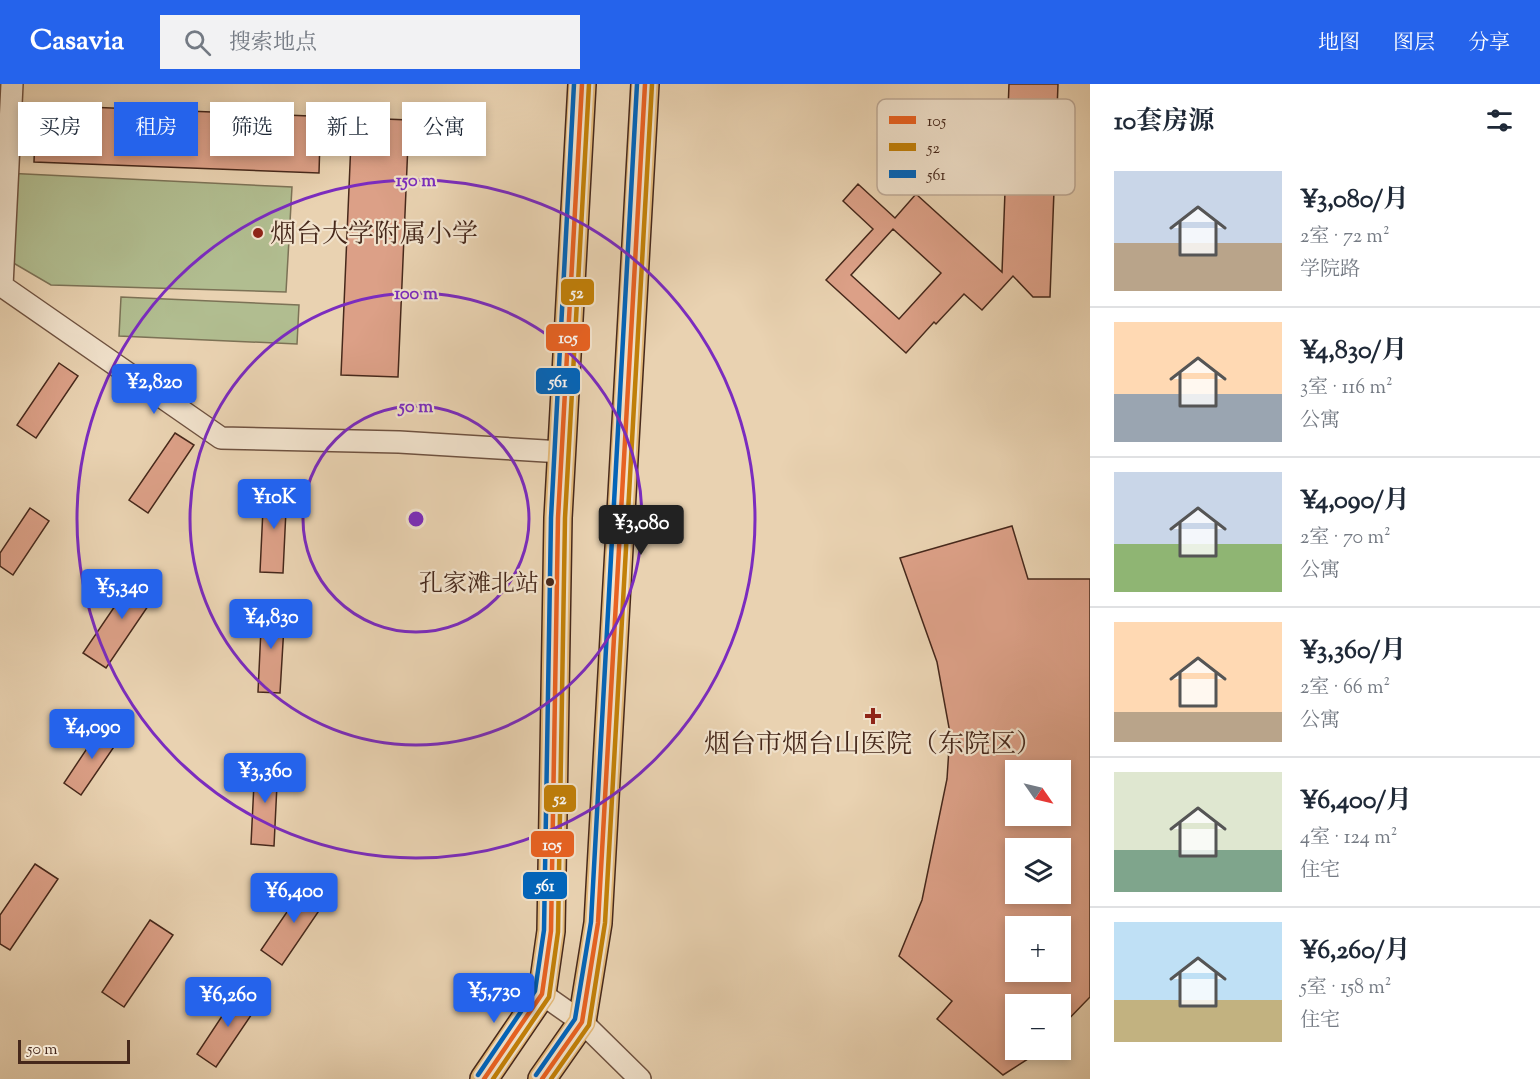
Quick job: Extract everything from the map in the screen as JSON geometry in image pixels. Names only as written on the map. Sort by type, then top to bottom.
[{"type":"main road","points":[[484,1079],[542,994],[551,931],[558,519],[582,84]]},
{"type":"main road","points":[[542,1079],[582,1022],[598,923],[645,84]]},
{"type":"street","points":[[12,84],[2,286],[221,438],[399,442],[562,452]]},
{"type":"street","points":[[542,994],[582,1022],[640,1079]]},
{"type":"green space","points":[[5,173],[292,187],[286,292],[51,285],[10,261]]},
{"type":"green space","points":[[121,297],[299,305],[297,344],[119,336]]},
{"type":"building","points":[[1009,84],[1058,84],[1057,99],[1008,99]]},
{"type":"building","points":[[102,108],[114,108],[114,156],[198,156],[198,112],[210,112],[210,156],[294,156],[294,115],[306,116],[306,156],[320,156],[319,173],[34,162],[34,156],[102,156]]},
{"type":"building","points":[[390,119],[402,120],[402,156],[407,156],[398,377],[341,375],[350,156],[390,156]]},
{"type":"building","points":[[858,184],[895,218],[917,195],[1002,272],[1005,195],[1054,195],[1050,297],[1033,297],[1013,276],[982,310],[964,294],[906,353],[826,280],[873,229],[843,201]],"holes":[[[893,229],[941,273],[899,319],[851,275]]]},
{"type":"building","points":[[59,363],[78,376],[36,438],[17,425]]},
{"type":"building","points":[[175,433],[194,445],[148,513],[129,500]]},
{"type":"building","points":[[264,488],[287,489],[283,573],[260,572]]},
{"type":"building","points":[[30,508],[49,521],[13,575],[0,566],[0,553]]},
{"type":"building","points":[[1012,526],[1028,579],[1090,579],[1090,997],[1071,1017],[1071,994],[1005,994],[1005,1060],[1026,1060],[1003,1075],[937,1019],[952,1001],[899,956],[922,900],[947,779],[950,733],[937,662],[900,558]]},
{"type":"building","points":[[138,572],[161,587],[106,668],[83,653]]},
{"type":"building","points":[[262,608],[285,609],[280,693],[258,692]]},
{"type":"building","points":[[102,726],[120,738],[81,795],[64,783]]},
{"type":"building","points":[[255,763],[278,764],[274,846],[251,844]]},
{"type":"building","points":[[35,864],[58,879],[10,950],[0,944],[0,915]]},
{"type":"building","points":[[306,884],[327,899],[282,965],[261,950]]},
{"type":"building","points":[[150,920],[173,935],[124,1007],[102,992]]},
{"type":"building","points":[[240,989],[260,1002],[216,1067],[197,1054]]},
{"type":"transit line","name":"561","points":[[478,1075],[535,991],[544,930],[551,518],[574,84]]},
{"type":"transit line","name":"105","points":[[484,1079],[542,994],[551,931],[558,518],[582,84]]},
{"type":"transit line","name":"52","points":[[493,1079],[549,997],[558,932],[565,518],[589,84]]},
{"type":"transit line","name":"561","points":[[536,1075],[575,1019],[591,922],[637,84]]},
{"type":"transit line","name":"105","points":[[542,1079],[582,1022],[598,923],[645,84]]},
{"type":"transit line","name":"52","points":[[551,1079],[589,1025],[605,923],[652,84]]},
{"type":"place","name":"烟台大学附属小学","points":[[258,233]]},
{"type":"place","name":"孔家滩北站","points":[[550,582]]},
{"type":"place","name":"烟台市烟台山医院（东院区）","points":[[873,716]]}]
